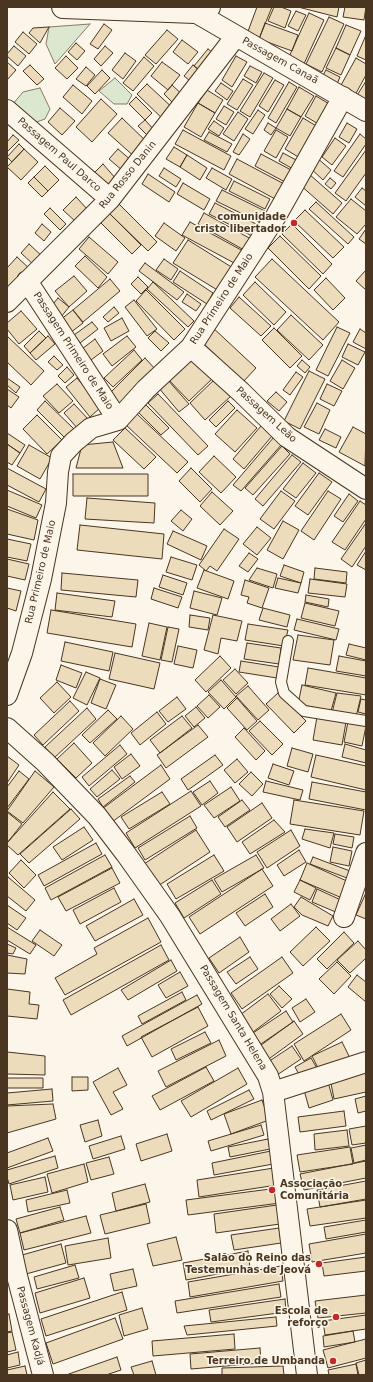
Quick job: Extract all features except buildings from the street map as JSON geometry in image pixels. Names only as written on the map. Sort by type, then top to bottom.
[{"type":"street","points":[[63,7],[202,10]]},
{"type":"street","name":"Passagem Canaã","points":[[202,10],[236,36],[343,96],[366,111]]},
{"type":"street","name":"Rua Rosso Danin","points":[[7,302],[110,199],[236,36]]},
{"type":"street","name":"Rua Primeiro de Maio","points":[[7,695],[22,652],[41,579],[56,503],[58,472],[61,456],[74,442],[91,428],[118,420],[146,389],[191,347],[276,216],[343,96]]},
{"type":"street","name":"Passagem Paul Darco","points":[[7,110],[110,199]]},
{"type":"street","name":"Passagem Primeiro de Maio","points":[[27,281],[118,420]]},
{"type":"street","name":"Passagem Leão","points":[[191,347],[241,392],[287,437],[366,489]]},
{"type":"street","name":"Passagem Santa Helena","points":[[7,728],[44,762],[97,816],[126,854],[170,916],[268,1076],[273,1092],[307,1375]]},
{"type":"street","points":[[344,917],[366,853]]},
{"type":"street","points":[[273,1092],[366,1062]]},
{"type":"street","name":"Passagem Kadjá","points":[[7,1230],[17,1276],[43,1375]]},
{"type":"lane","points":[[288,641],[281,682],[284,693],[304,711],[366,721]]},
{"type":"green space","points":[[90,24],[55,64],[46,44],[49,27]]},
{"type":"green space","points":[[115,78],[132,95],[127,104],[114,104],[99,91]]},
{"type":"green space","points":[[40,88],[50,109],[45,119],[34,123],[12,105],[23,92]]},
{"type":"place","name":"comunidade cristo libertador","points":[[294,223]]},
{"type":"place","name":"Associação Comunitária","points":[[272,1190]]},
{"type":"place","name":"Salão do Reino das Testemunhas de Jeová","points":[[319,1264]]},
{"type":"place","name":"Escola de reforço","points":[[336,1317]]},
{"type":"place","name":"Terreiro de Umbanda","points":[[333,1361]]}]
